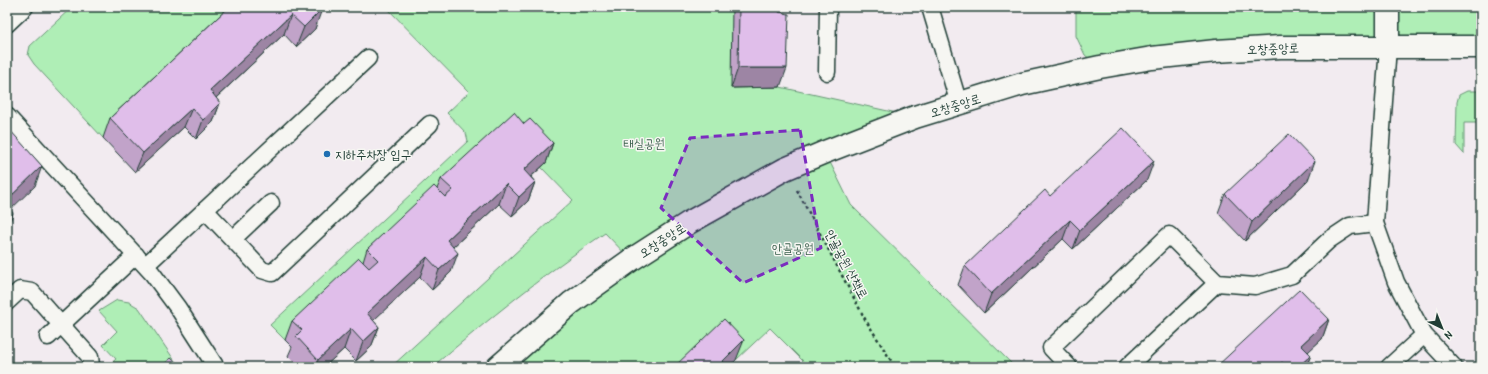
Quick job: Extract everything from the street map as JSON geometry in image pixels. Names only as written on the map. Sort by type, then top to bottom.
[{"type":"street","points":[[1388,7],[1388,47]]},
{"type":"street","name":"오창중앙로","points":[[498,367],[571,303],[631,260],[690,222],[785,169],[915,117],[1022,84],[1100,67],[1152,58],[1216,51],[1280,47],[1481,47]]},
{"type":"lane","points":[[7,24],[25,7]]},
{"type":"lane","points":[[827,72],[828,7]]},
{"type":"lane","points":[[930,7],[959,104]]},
{"type":"lane","points":[[1388,47],[1375,223],[1396,282],[1424,335],[1454,367]]},
{"type":"lane","points":[[48,337],[61,324],[205,210],[368,58]]},
{"type":"lane","points":[[7,116],[141,260],[178,308],[216,367]]},
{"type":"lane","points":[[205,210],[262,270],[272,273],[430,124]]},
{"type":"lane","points":[[233,239],[271,202]]},
{"type":"lane","points":[[1069,367],[1050,348],[1169,235],[1217,283],[1255,286],[1292,274],[1329,240],[1350,226],[1375,223]]},
{"type":"lane","points":[[1127,367],[1217,283]]},
{"type":"lane","points":[[7,302],[20,290],[32,292],[90,357],[91,365],[89,367]]},
{"type":"lane","points":[[1389,367],[1424,335]]},
{"type":"path","name":"안골공원 산책로","points":[[785,169],[865,319],[895,367]]},
{"type":"highlighted area","points":[[800,130],[821,248],[743,283],[661,208],[690,138]]},
{"type":"green space","points":[[72,7],[243,7],[103,138],[34,64],[28,55],[30,46]]},
{"type":"green space","points":[[386,7],[732,7],[780,87],[915,117],[825,152],[851,205],[1015,367],[809,367],[770,328],[736,360],[717,339],[687,367],[498,367],[631,260],[605,233],[517,298],[432,367],[391,367],[573,200],[507,132],[285,340],[270,325],[468,141],[466,133],[447,113],[469,92]]},
{"type":"green space","points":[[1076,7],[1481,7],[1481,47],[1100,67],[1085,55],[1076,36]]},
{"type":"green space","points":[[1467,91],[1481,91],[1481,123],[1464,123],[1464,154],[1456,145],[1457,102],[1459,95]]},
{"type":"green space","points":[[117,300],[129,302],[139,308],[179,367],[107,367],[116,359],[103,345],[117,331],[99,311]]},
{"type":"building","points":[[229,7],[320,7],[322,9],[304,27],[291,15],[210,90],[220,103],[203,120],[192,108],[143,153],[110,118]]},
{"type":"building","points":[[739,7],[779,7],[779,12],[789,14],[787,68],[738,68]]},
{"type":"building","points":[[514,112],[524,124],[530,119],[553,143],[524,170],[535,182],[519,197],[506,184],[447,240],[458,253],[439,270],[427,257],[367,313],[379,327],[363,342],[351,329],[318,360],[296,336],[302,330],[292,321],[359,258],[369,268],[378,260],[367,249],[434,186],[445,197],[453,190],[441,179]]},
{"type":"building","points":[[1123,128],[1154,161],[1080,230],[1070,220],[991,294],[965,266],[1045,190],[1050,196]]},
{"type":"building","points":[[9,129],[42,166],[7,200],[7,131]]},
{"type":"building","points":[[1289,134],[1315,161],[1252,222],[1225,194]]},
{"type":"building","points":[[7,205],[13,213],[7,219]]},
{"type":"building","points":[[1300,289],[1329,319],[1301,345],[1311,355],[1298,367],[1287,367],[1282,362],[1277,367],[1216,367]]},
{"type":"building","points":[[724,319],[744,340],[721,363],[726,367],[674,367]]},
{"type":"building","points":[[171,358],[181,367],[161,367]]},
{"type":"place","name":"지하주차장 입구","points":[[327,154]]},
{"type":"park label","name":"태실공원","points":[[644,143]]},
{"type":"park label","name":"안골공원","points":[[793,248]]}]
